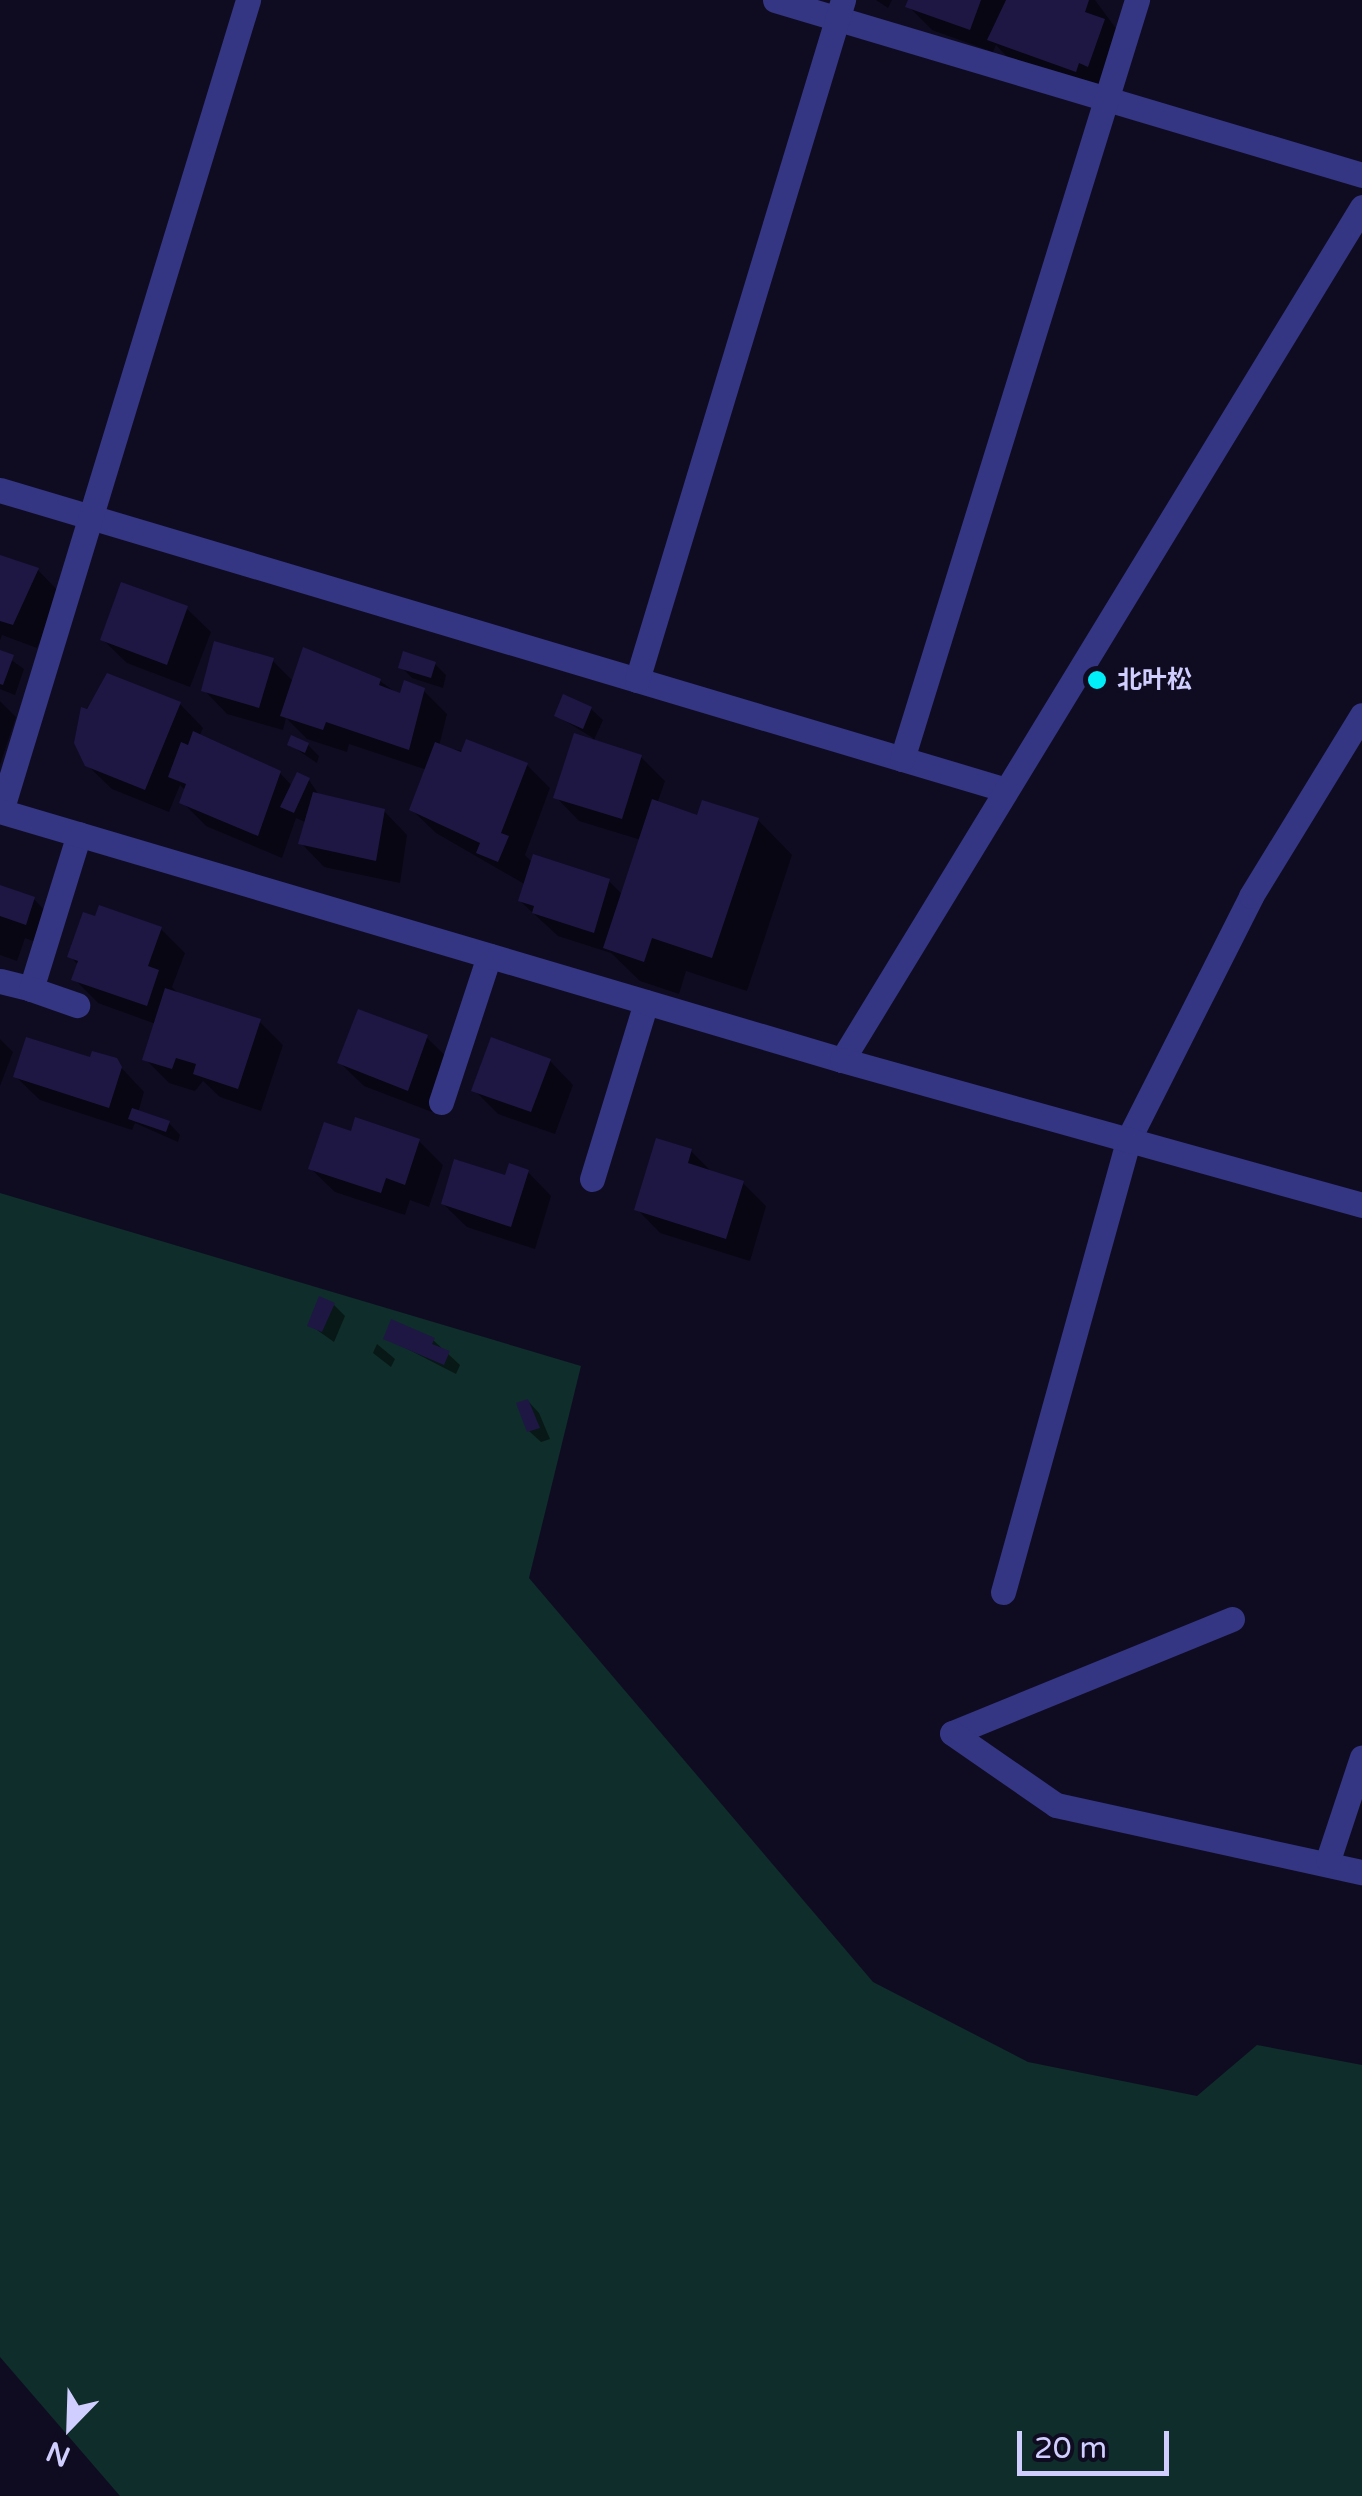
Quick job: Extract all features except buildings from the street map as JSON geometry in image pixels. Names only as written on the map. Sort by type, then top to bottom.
[{"type":"street","points":[[248,0],[0,811],[842,1060],[1362,1205]]},
{"type":"street","points":[[774,0],[840,9],[1106,99],[1362,175]]},
{"type":"street","points":[[902,759],[1137,0]]},
{"type":"street","points":[[637,680],[840,9]]},
{"type":"street","points":[[842,1060],[1003,788],[1362,208]]},
{"type":"street","points":[[0,490],[1003,788]]},
{"type":"street","points":[[1003,1592],[1128,1140],[1251,896],[1362,715]]},
{"type":"street","points":[[30,990],[79,834]]},
{"type":"street","points":[[441,1102],[489,956]]},
{"type":"street","points":[[0,980],[77,1005]]},
{"type":"street","points":[[592,1179],[646,1002]]},
{"type":"street","points":[[1232,1620],[952,1733],[1056,1804],[1328,1860],[1362,1872]]},
{"type":"street","points":[[1328,1860],[1362,1757]]},
{"type":"green space","points":[[0,1193],[581,1366],[529,1578],[873,1982],[1028,2062],[1197,2096],[1257,2045],[1362,2065],[1362,2496],[120,2496],[0,2357]]},
{"type":"place","name":"北叶松","points":[[1097,680]]}]
